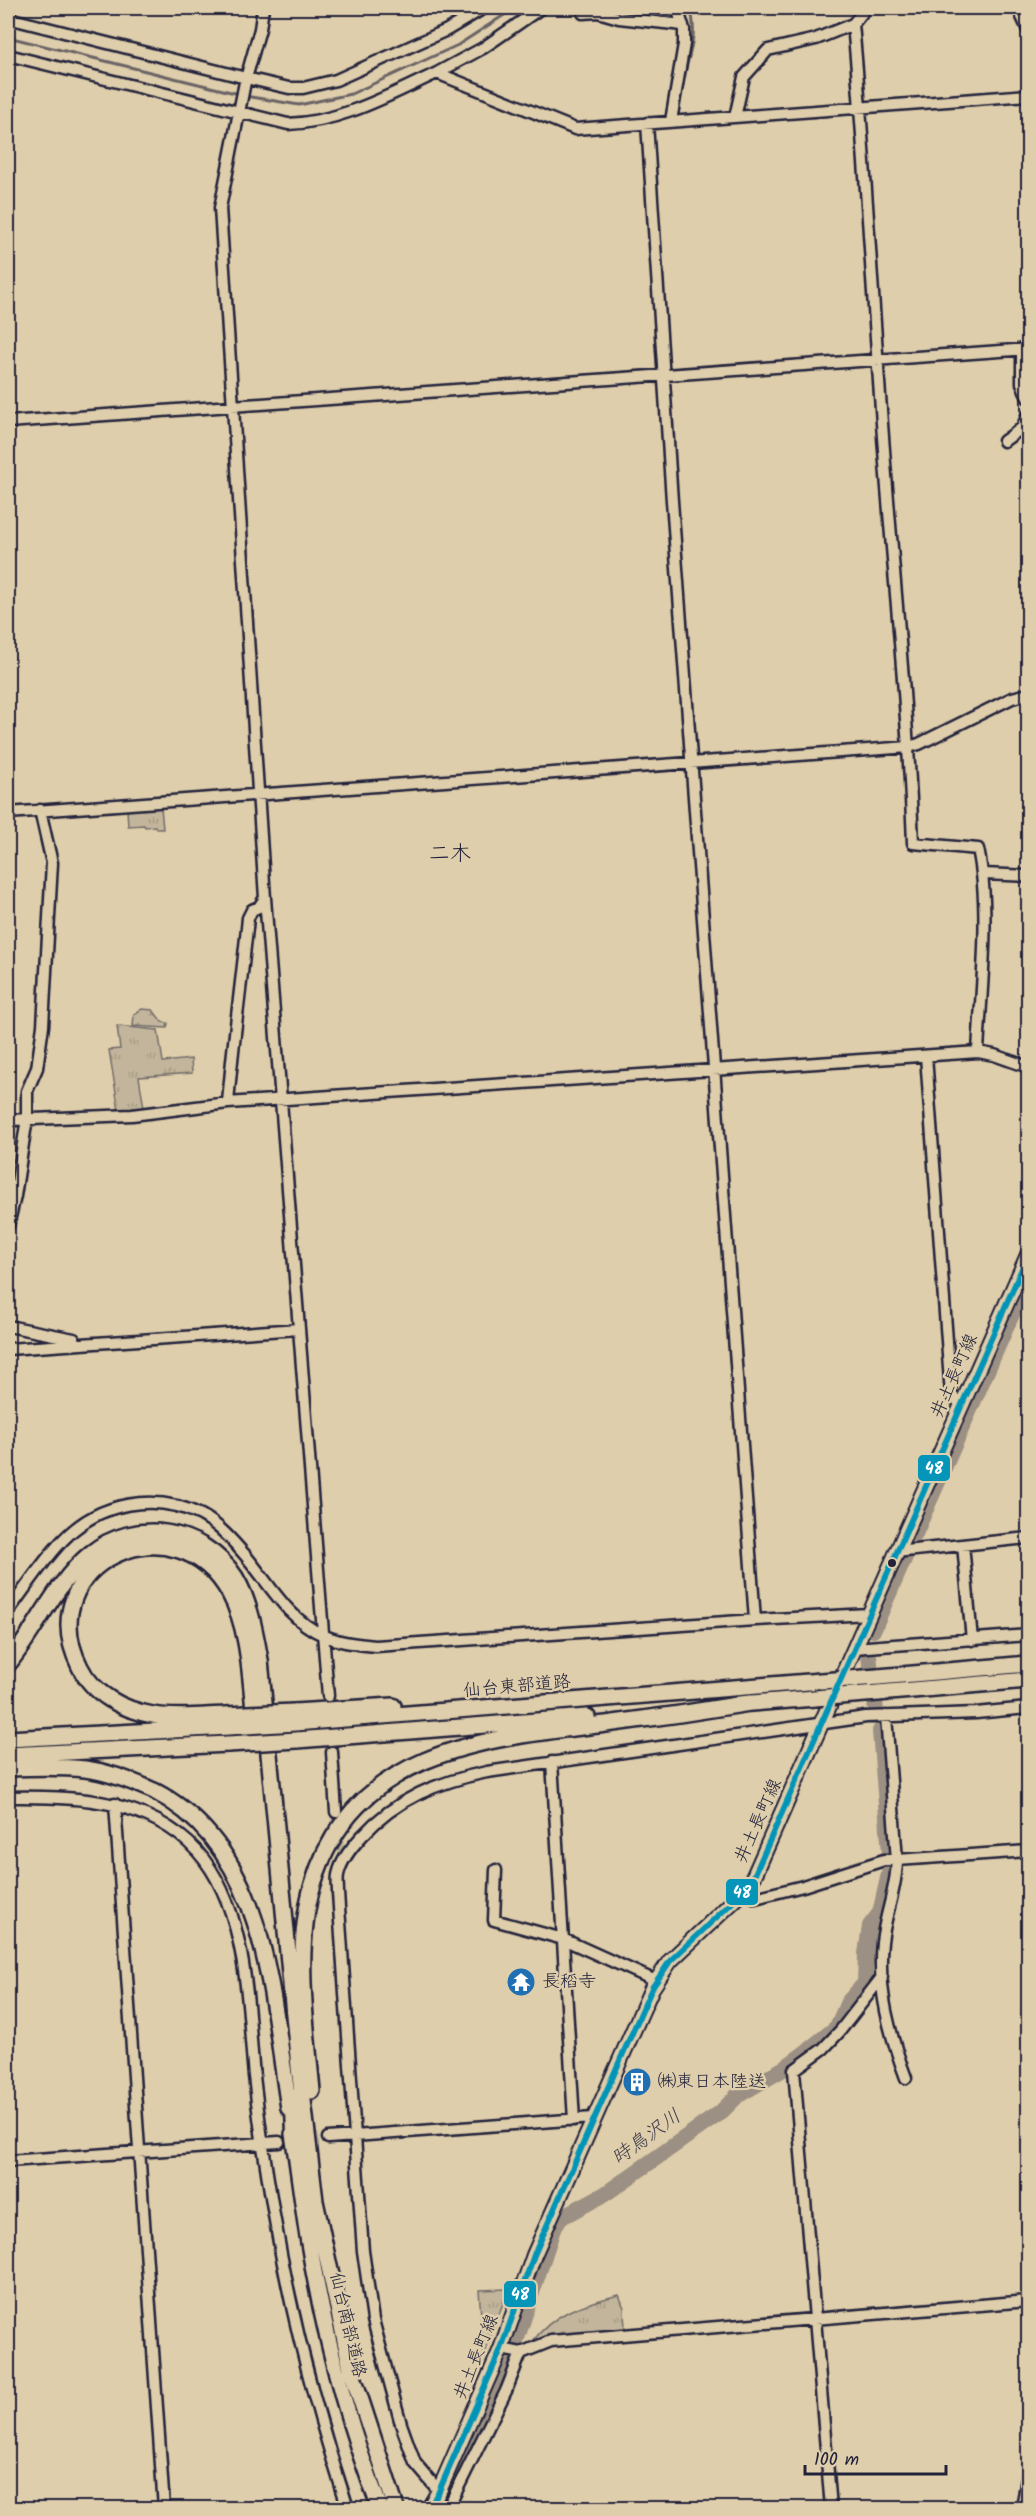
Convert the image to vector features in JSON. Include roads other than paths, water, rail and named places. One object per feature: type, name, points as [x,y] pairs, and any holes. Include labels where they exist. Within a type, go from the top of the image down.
[{"type":"highway","points":[[8,1664],[75,1569],[89,1554],[119,1537],[150,1531],[182,1536],[210,1552],[234,1576],[243,1593],[250,1615],[260,1660],[299,2067],[315,2201],[323,2234]]},
{"type":"highway","points":[[227,1721],[150,1715],[108,1698],[86,1678],[73,1652],[70,1639],[70,1609],[81,1585],[99,1564],[135,1546],[156,1545],[176,1548],[199,1560],[211,1570],[229,1592],[236,1606],[246,1644],[257,1734],[293,2089],[295,2145]]},
{"type":"highway","name":"仙台東部道路","points":[[8,1739],[227,1721],[464,1711],[1029,1664]]},
{"type":"highway","name":"仙台東部道路","points":[[8,1755],[297,1740],[1029,1680]]},
{"type":"highway","points":[[323,2234],[322,2199],[308,2053],[303,1941],[312,1884],[341,1826],[354,1810],[387,1780],[417,1762],[447,1751],[507,1738],[750,1703]]},
{"type":"highway","points":[[8,1768],[87,1769],[131,1780],[165,1797],[199,1822],[213,1838],[235,1871],[244,1890],[263,1951],[295,2145]]},
{"type":"highway","name":"仙台南部道路","points":[[295,2145],[309,2246],[324,2318],[357,2444],[380,2508]]},
{"type":"highway","name":"仙台南部道路","points":[[323,2234],[352,2373],[396,2508]]},
{"type":"main road","name":"井土長町線","points":[[429,2508],[439,2491],[501,2349],[534,2254],[656,1981],[670,1961],[744,1890],[762,1859],[1029,1255]]},
{"type":"street","points":[[263,8],[261,29],[246,80],[220,208],[265,898],[328,1696]]},
{"type":"street","points":[[8,18],[246,80],[289,88],[319,85],[336,80],[447,30],[484,8]]},
{"type":"street","points":[[8,55],[240,109],[288,124],[324,120],[343,115],[437,73],[483,48],[541,8]]},
{"type":"street","points":[[671,121],[684,44],[683,25],[677,8]]},
{"type":"street","points":[[735,117],[744,77],[768,50],[816,39],[853,24],[862,13],[859,8]]},
{"type":"street","points":[[1018,8],[1029,30]]},
{"type":"street","points":[[583,13],[598,12],[619,18],[683,25]]},
{"type":"street","points":[[853,24],[879,358],[883,447],[909,747],[913,843],[978,849],[983,874],[978,1052]]},
{"type":"street","points":[[437,73],[575,129],[1029,95]]},
{"type":"street","points":[[646,123],[713,1070],[755,1620]]},
{"type":"street","points":[[8,422],[1025,349],[1022,383],[1029,398]]},
{"type":"street","points":[[1004,441],[1022,428],[1029,414]]},
{"type":"street","points":[[8,813],[909,747],[1012,698],[1029,694]]},
{"type":"street","points":[[8,1226],[27,1118],[27,1091],[37,1068],[43,1026],[51,863],[40,810]]},
{"type":"street","points":[[983,874],[1029,876]]},
{"type":"street","points":[[228,1103],[233,1037],[243,973],[248,918],[252,910],[259,907],[265,898]]},
{"type":"street","points":[[8,1120],[132,1114],[282,1099],[978,1052],[1029,1067]]},
{"type":"street","points":[[926,1056],[951,1395],[962,1405]]},
{"type":"street","points":[[8,1326],[74,1339],[77,1344]]},
{"type":"street","points":[[8,1349],[299,1329]]},
{"type":"street","points":[[8,1612],[64,1539],[83,1523],[104,1512],[139,1502],[181,1507],[203,1516],[222,1531],[246,1556],[268,1588],[290,1611],[322,1635],[340,1641],[376,1646],[869,1614]]},
{"type":"street","points":[[896,1552],[1029,1538]]},
{"type":"street","points":[[963,1545],[972,1640]]},
{"type":"street","points":[[854,1648],[1029,1635]]},
{"type":"street","points":[[439,2491],[415,2463],[401,2424],[373,2319],[363,2251],[338,1893],[338,1875],[345,1857],[376,1821],[397,1804],[423,1790],[453,1779],[552,1762],[886,1716],[976,1713],[1029,1708]]},
{"type":"street","points":[[886,1716],[897,1876],[882,1942],[882,1977],[890,2031],[906,2079]]},
{"type":"street","points":[[332,1752],[336,1812]]},
{"type":"street","points":[[552,1762],[574,2120]]},
{"type":"street","points":[[8,1797],[58,1796],[128,1807],[159,1822],[197,1852],[212,1873],[226,1900],[241,1951],[263,2143],[286,2278],[308,2380],[348,2508]]},
{"type":"street","points":[[115,1804],[164,2508]]},
{"type":"street","points":[[744,1890],[755,1898],[884,1860],[1029,1851]]},
{"type":"street","points":[[339,1854],[341,1867]]},
{"type":"street","points":[[496,1870],[494,1920],[563,1939],[656,1981]]},
{"type":"street","points":[[831,2508],[794,2070],[823,2049],[882,1977]]},
{"type":"street","points":[[328,2138],[593,2118]]},
{"type":"street","points":[[8,2161],[279,2142]]},
{"type":"street","points":[[501,2349],[521,2353],[551,2341],[1029,2301]]},
{"type":"street","points":[[448,2508],[506,2391],[521,2353]]},
{"type":"street","points":[[1022,2508],[1029,2472]]},
{"type":"waterway","points":[[245,96],[299,105],[351,94],[458,45],[515,8]]},
{"type":"waterway","points":[[684,76],[693,34],[690,8]]},
{"type":"waterway","points":[[8,37],[239,94]]},
{"type":"waterway","name":"時鳥沢川","points":[[914,1536],[1028,1278]]},
{"type":"waterway","name":"時鳥沢川","points":[[873,1630],[905,1557]]},
{"type":"waterway","name":"時鳥沢川","points":[[869,1656],[876,1710]]},
{"type":"waterway","name":"時鳥沢川","points":[[880,1731],[890,1853]]},
{"type":"waterway","name":"時鳥沢川","points":[[515,2344],[553,2229],[560,2218],[605,2194],[720,2113],[737,2096],[783,2069],[837,2027],[848,2002],[865,1983],[870,1926],[880,1913],[891,1865]]},
{"type":"waterway","name":"時鳥沢川","points":[[439,2508],[510,2359]]},
{"type":"tunnel","points":[[328,1696],[332,1752]]},
{"type":"tunnel","points":[[336,1812],[339,1854]]},
{"type":"tunnel","points":[[279,2142],[328,2138]]},
{"type":"place","name":"長稻寺","points":[[521,1982]]},
{"type":"place","name":"㈱東日本陸送","points":[[637,2082]]},
{"type":"district","name":"二木","points":[[450,854]]}]
